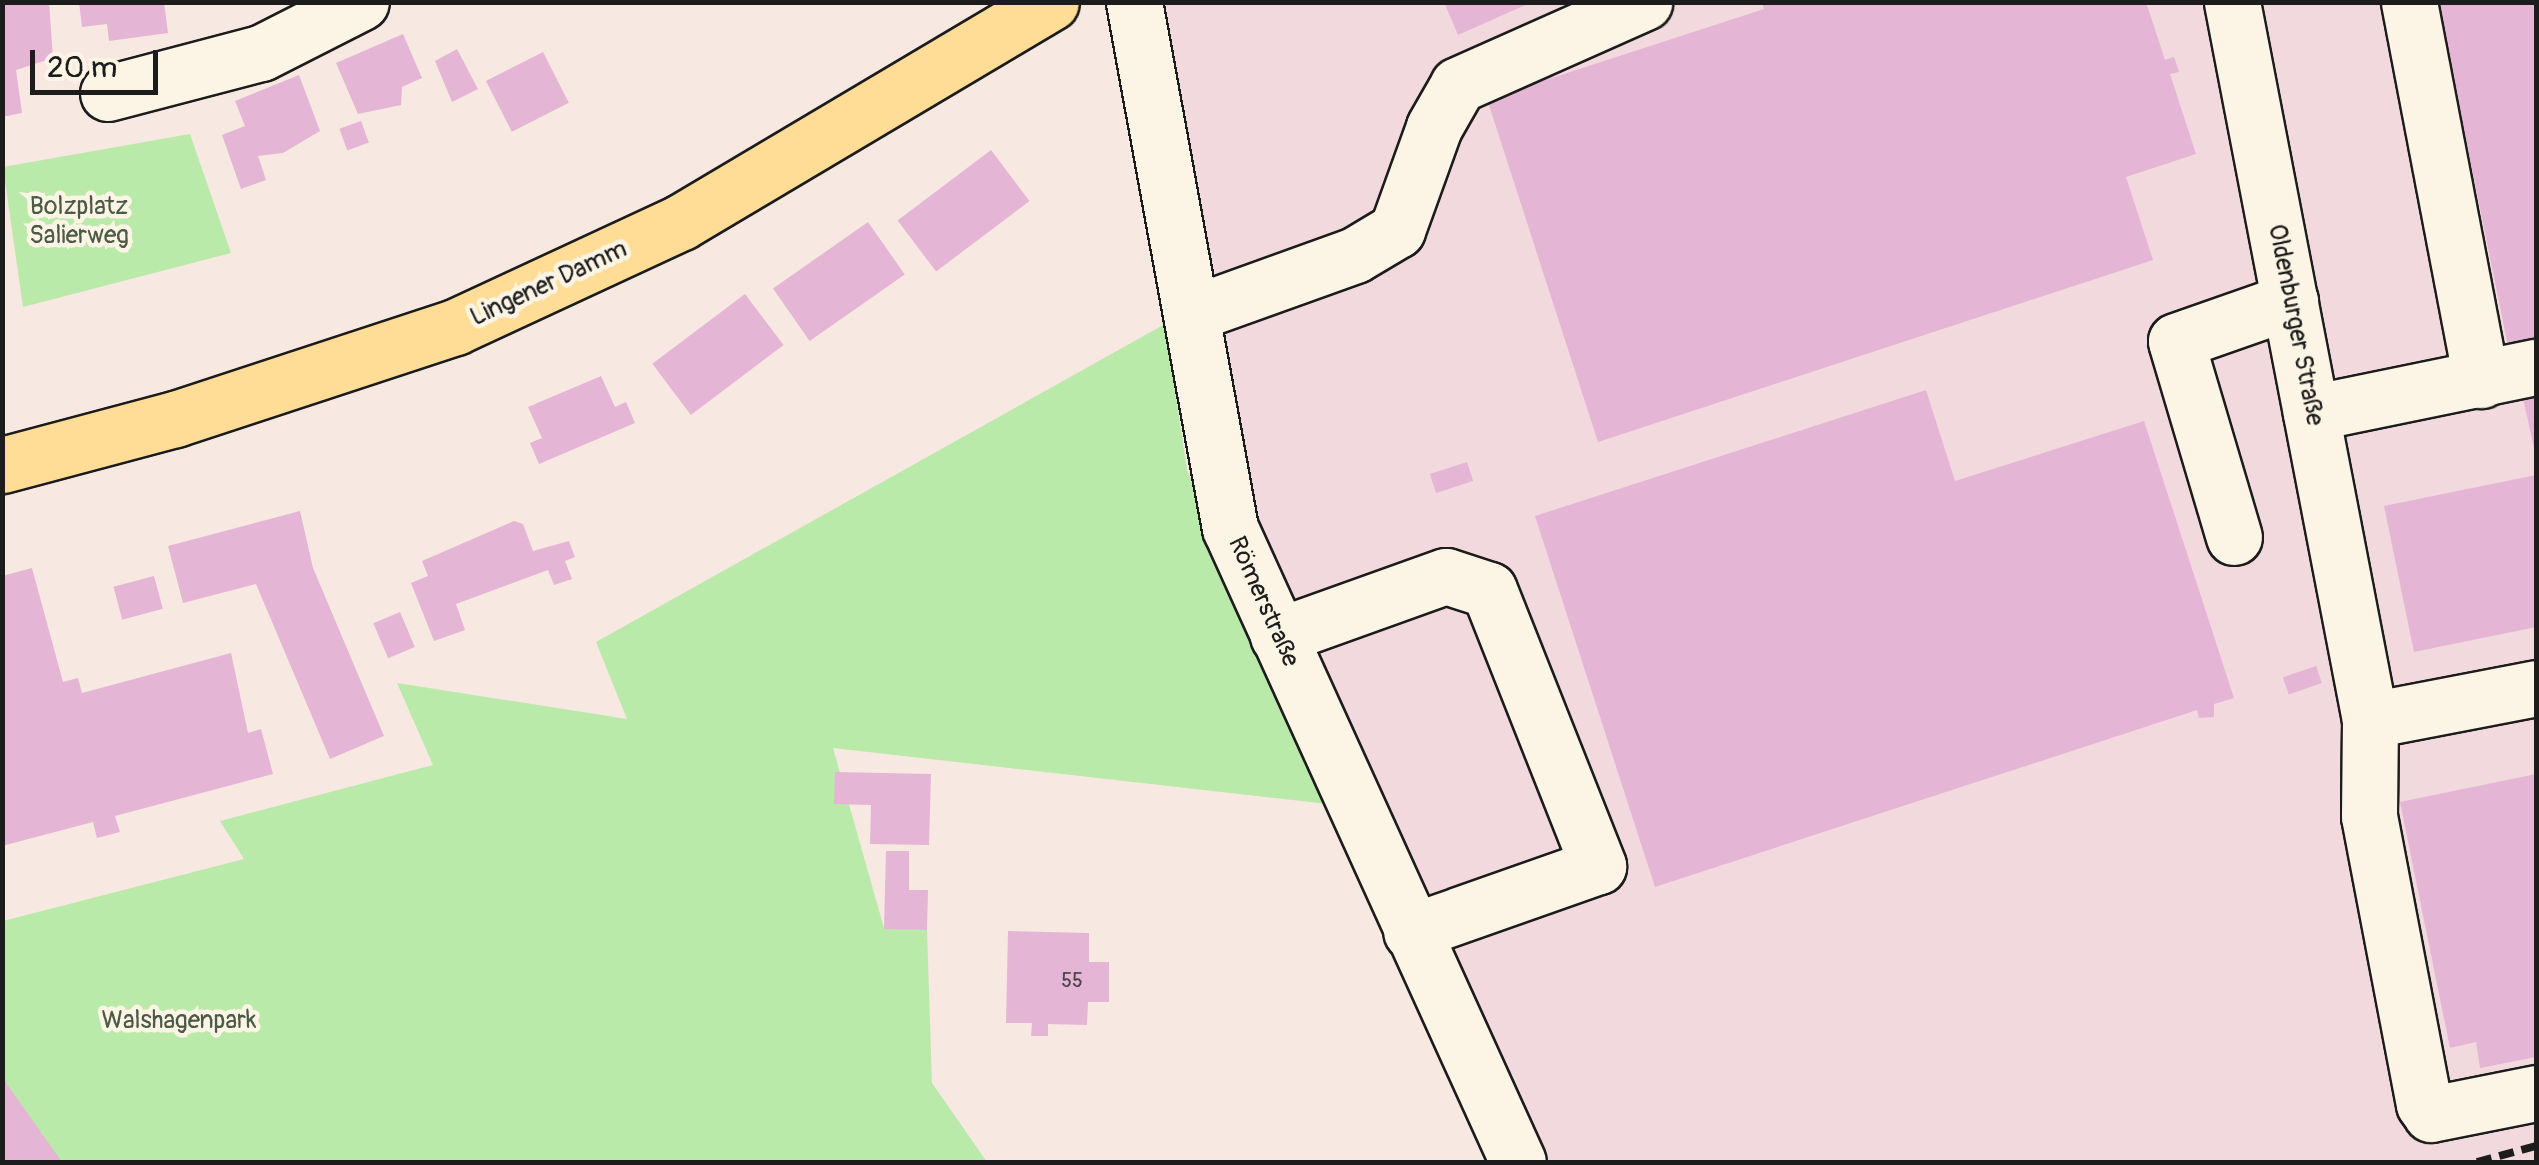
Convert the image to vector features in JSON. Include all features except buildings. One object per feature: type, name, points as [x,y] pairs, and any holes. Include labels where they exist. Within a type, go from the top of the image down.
[{"type":"main road","name":"Lingener Damm","points":[[2,465],[175,419],[455,327],[681,222],[1051,2]]},
{"type":"street","name":"Römerstraße","points":[[1134,2],[1230,528],[1518,1162]]},
{"type":"street","points":[[1191,314],[1354,255],[1396,230],[1434,127],[1458,85],[1644,2]]},
{"type":"street","name":"Oldenburger Straße","points":[[2232,2],[2370,720],[2369,816],[2424,1104],[2431,1114],[2536,1093]]},
{"type":"street","points":[[2408,2],[2480,380]]},
{"type":"street","points":[[108,93],[261,53],[349,5]]},
{"type":"street","points":[[2234,536],[2176,342],[2290,301]]},
{"type":"street","points":[[2312,413],[2536,367]]},
{"type":"street","points":[[1278,636],[1446,576],[1490,590],[1598,866],[1411,932]]},
{"type":"street","points":[[2370,720],[2536,688]]},
{"type":"shaded area","points":[[1163,2],[2536,3],[2536,1162],[1547,1162],[1236,526],[1150,9]]},
{"type":"green space","name":"Bolzplatz Salierweg","points":[[190,134],[231,253],[23,307],[3,167]]},
{"type":"green space","name":"Walshagenpark","points":[[1165,324],[1187,470],[1337,805],[833,748],[884,928],[927,930],[932,1083],[987,1162],[3,1162],[3,921],[244,859],[220,821],[433,765],[397,683],[627,719],[596,642]]},
{"type":"railway","points":[[2477,1162],[2536,1146]]}]
